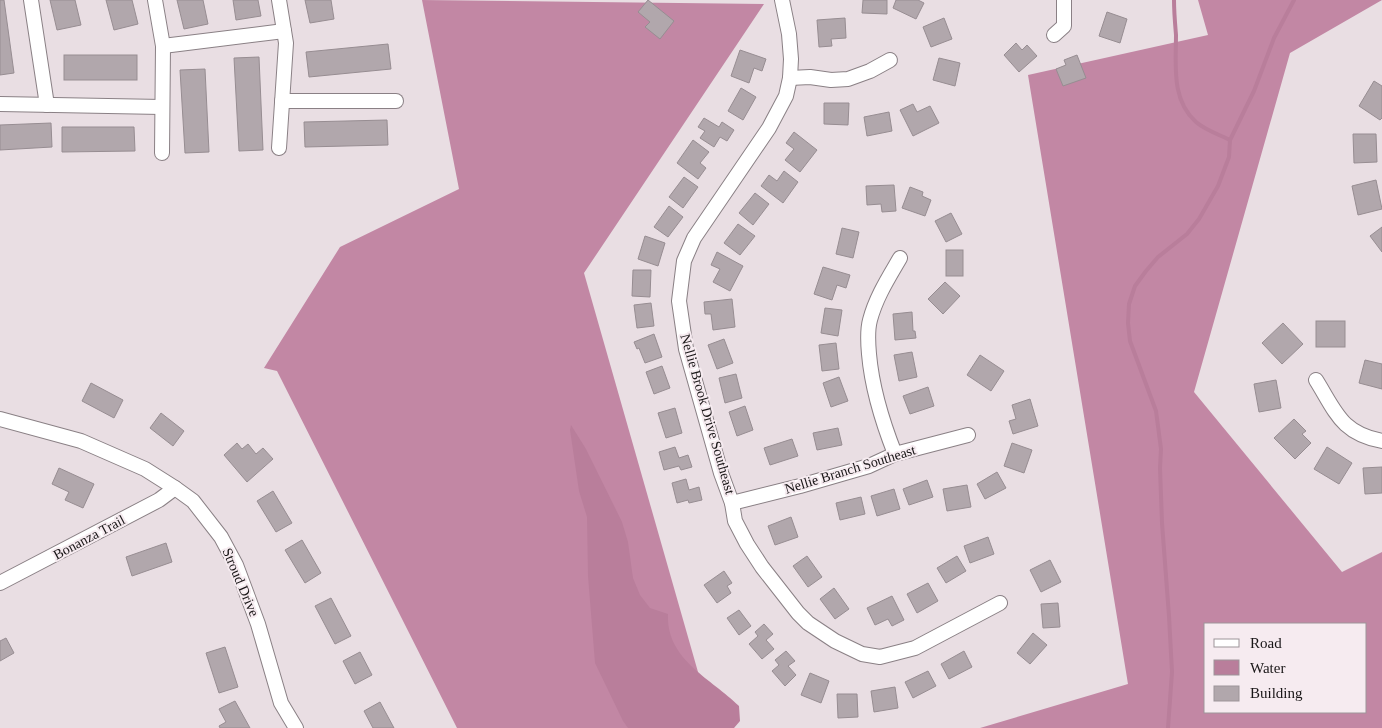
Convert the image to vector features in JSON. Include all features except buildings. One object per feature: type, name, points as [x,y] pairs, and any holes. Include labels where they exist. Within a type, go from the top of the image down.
[{"type":"street","points":[[31,0],[47,105]]},
{"type":"street","points":[[155,0],[163,46],[162,153]]},
{"type":"street","points":[[279,0],[286,43],[279,148]]},
{"type":"street","name":"Nellie Brook Drive Southeast","points":[[782,0],[789,34],[791,59],[790,78],[786,96],[769,128],[694,238],[684,261],[679,302],[686,349],[736,520],[747,544],[798,613],[808,623],[834,641],[862,654],[880,656],[915,648],[1000,602]]},
{"type":"street","points":[[1054,35],[1064,26],[1064,0]]},
{"type":"street","points":[[163,46],[284,31]]},
{"type":"street","points":[[790,78],[810,77],[832,80],[848,78],[870,71],[890,60]]},
{"type":"street","points":[[282,101],[396,101]]},
{"type":"street","points":[[0,104],[162,107]]},
{"type":"street","points":[[896,454],[885,428],[874,391],[868,339],[870,320],[882,290],[900,258]]},
{"type":"street","points":[[1316,380],[1346,427],[1368,438],[1382,441]]},
{"type":"street","name":"Stroud Drive","points":[[0,419],[81,441],[144,469],[193,501],[222,537],[236,565],[258,624],[281,703],[296,728]]},
{"type":"street","name":"Nellie Branch Southeast","points":[[732,503],[800,486],[869,466],[896,454],[968,435]]},
{"type":"street","name":"Bonanza Trail","points":[[0,583],[160,500],[175,488]]},
{"type":"shaded area","points":[[422,0],[764,4],[584,273],[714,728],[457,728],[277,371],[264,368],[340,247],[459,189]]},
{"type":"shaded area","points":[[1198,0],[1382,0],[1290,53],[1194,392],[1342,572],[1382,552],[1382,728],[980,728],[1128,684],[1028,75],[1208,35]]},
{"type":"water","points":[[571,425],[586,449],[622,522],[628,542],[633,578],[640,595],[650,608],[668,614],[669,630],[674,644],[682,656],[692,667],[739,706],[740,721],[734,728],[628,728],[623,721],[595,663],[588,576],[587,517],[579,491],[570,430]]},
{"type":"waterway","points":[[1174,0],[1176,70],[1182,103],[1196,122],[1230,140]]},
{"type":"waterway","points":[[1168,728],[1172,672],[1162,523],[1161,449],[1156,411],[1130,341],[1128,323],[1129,304],[1135,286],[1146,271],[1158,257],[1187,234],[1199,219],[1218,186],[1229,157],[1230,140],[1254,91],[1274,38],[1294,0]]}]
